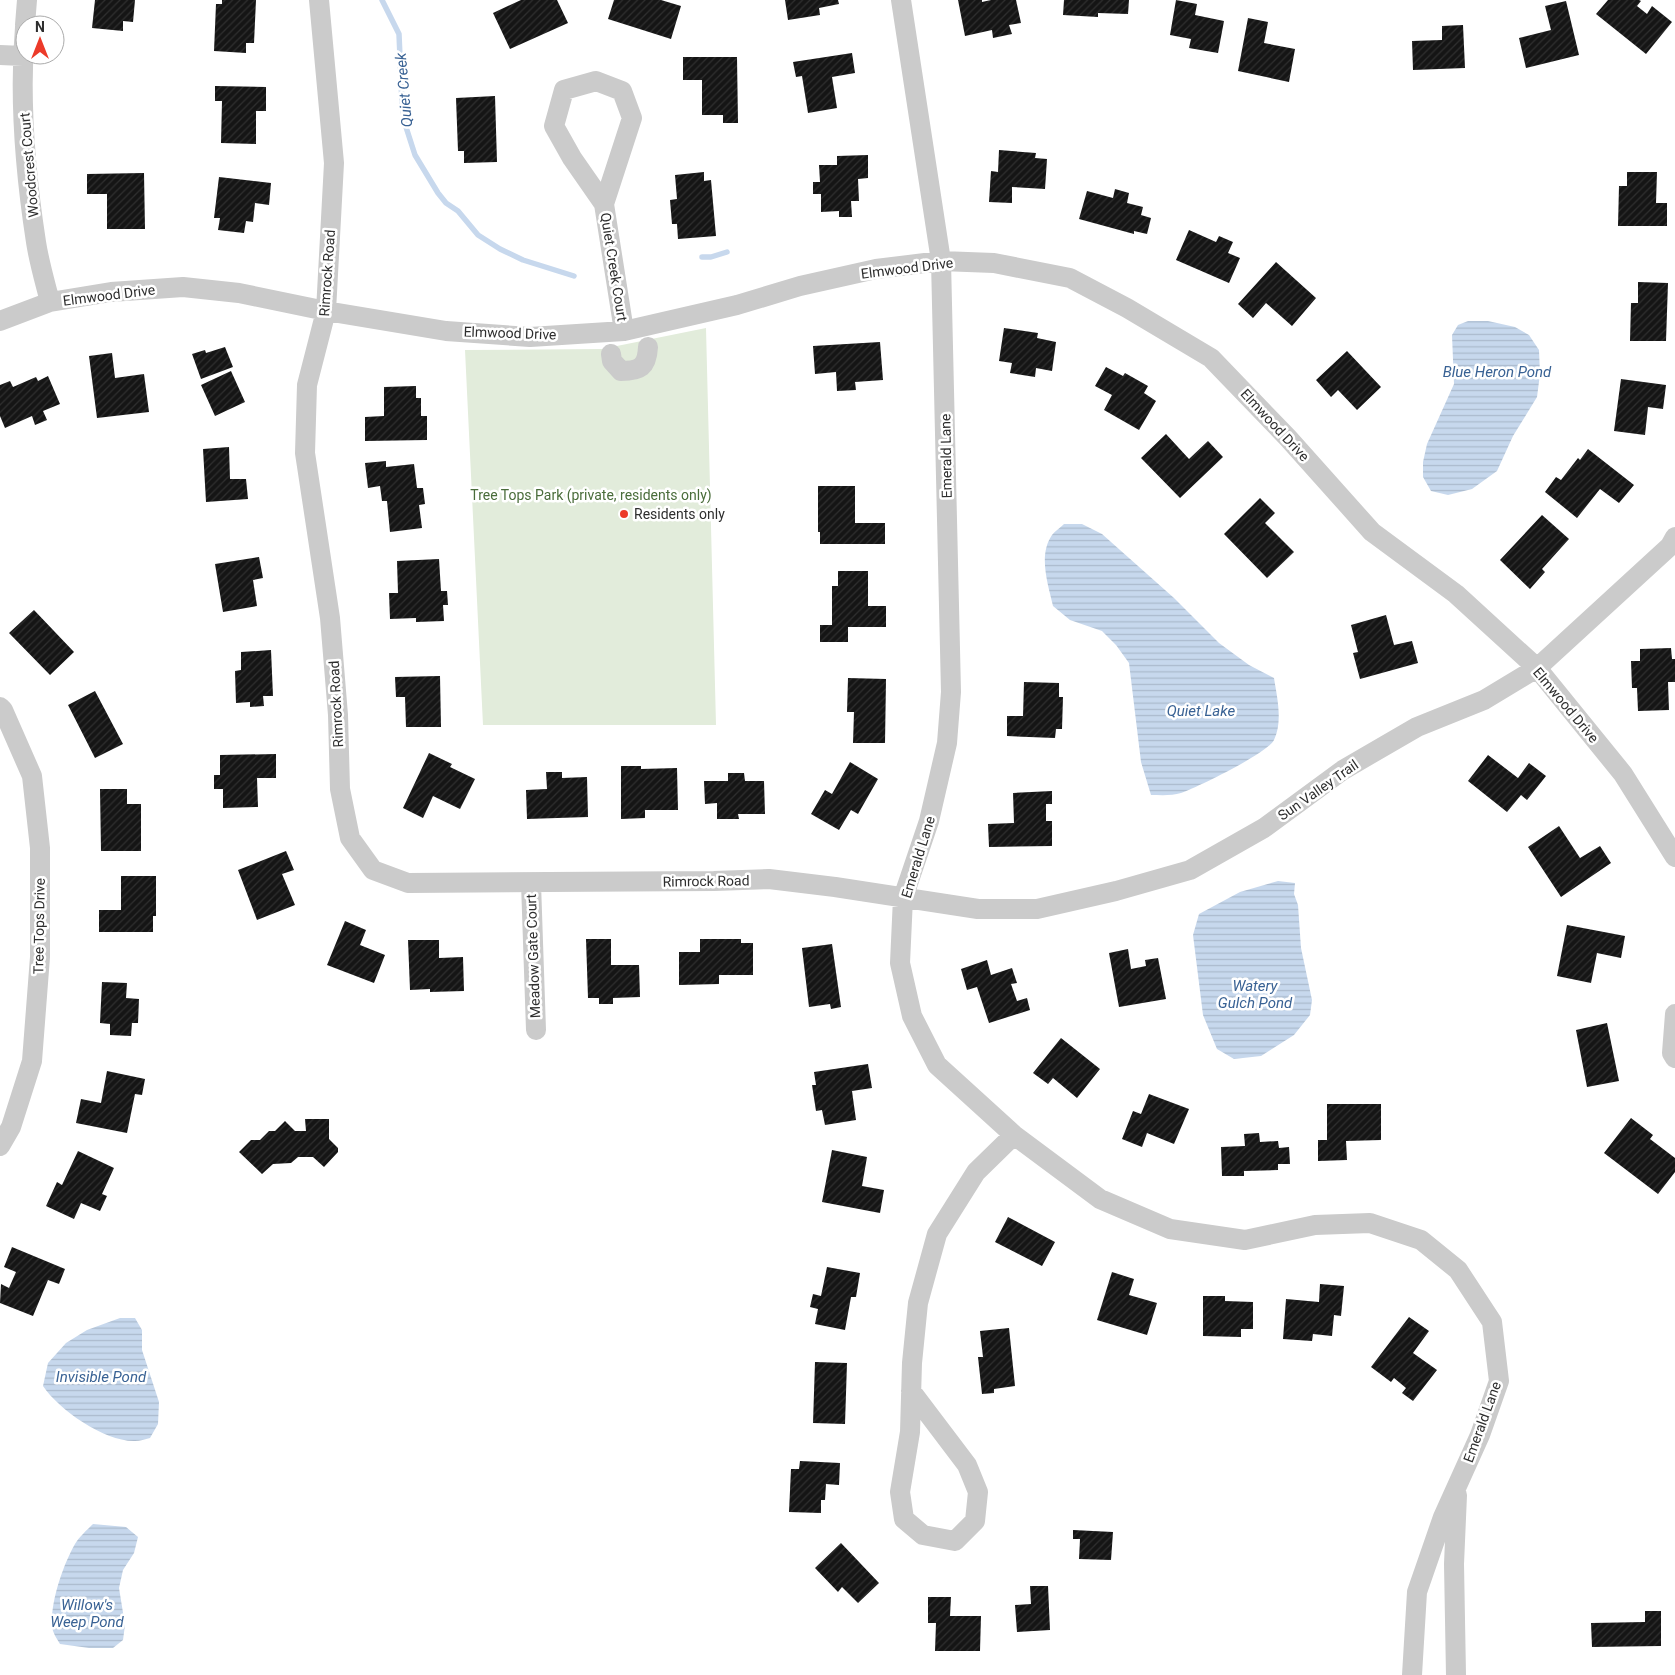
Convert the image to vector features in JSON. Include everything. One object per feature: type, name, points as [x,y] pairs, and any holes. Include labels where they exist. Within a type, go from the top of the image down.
[{"type":"street","name":"Woodcrest Court","points":[[26,15],[27,0]]},
{"type":"street","name":"Rimrock Road","points":[[319,0],[334,163],[326,311],[307,385],[305,453],[330,618],[338,715],[340,790],[350,838],[373,870],[408,883],[769,879],[903,898]]},
{"type":"street","name":"Emerald Lane","points":[[901,0],[941,260],[951,692],[947,743],[929,821],[903,898],[900,963],[912,1016],[937,1064],[1014,1135],[1100,1199],[1170,1229],[1245,1240],[1315,1225],[1370,1223],[1421,1240],[1458,1270],[1492,1322],[1499,1381],[1480,1435],[1442,1517],[1417,1592],[1412,1675]]},
{"type":"street","points":[[0,55],[15,56]]},
{"type":"street","name":"Woodcrest Court","points":[[23,65],[25,151],[36,243],[50,302]]},
{"type":"street","name":"Quiet Creek Court","points":[[604,204],[632,118],[622,91],[596,81],[564,90],[554,126],[572,158],[604,204],[624,331]]},
{"type":"street","name":"Elmwood Drive","points":[[0,321],[50,302],[111,292],[183,287],[239,293],[326,311],[446,331],[530,337],[624,331],[738,306],[800,286],[876,269],[941,260],[994,263],[1070,278],[1127,308],[1211,358],[1288,438],[1372,532],[1456,594],[1536,668],[1623,774],[1675,857]]},
{"type":"street","points":[[611,354],[612,361],[621,371],[630,371],[640,369],[644,364],[647,358],[648,347]]},
{"type":"street","name":"Sun Valley Trail","points":[[903,898],[978,909],[1037,909],[1116,891],[1190,870],[1264,828],[1343,770],[1417,727],[1484,700],[1536,668],[1670,546],[1675,537]]},
{"type":"street","name":"Tree Tops Drive","points":[[0,706],[32,776],[40,848],[40,957],[32,1061],[11,1127],[0,1146]]},
{"type":"street","name":"Meadow Gate Court","points":[[531,883],[536,1030]]},
{"type":"street","points":[[1675,1014],[1672,1053],[1675,1058]]},
{"type":"street","points":[[911,1391],[967,1465],[978,1492],[974,1521],[955,1541],[924,1535],[904,1519],[900,1492],[910,1432],[911,1391],[912,1363],[918,1303],[937,1234],[976,1172],[1014,1135]]},
{"type":"street","name":"Emerald Lane","points":[[1456,1675],[1454,1564],[1457,1486]]},
{"type":"green space","name":"Tree Tops Park (private, residents only)","points":[[706,328],[716,725],[483,725],[465,350],[602,349]]},
{"type":"water","name":"Blue Heron Pond","points":[[1468,321],[1488,321],[1515,327],[1529,335],[1539,350],[1540,374],[1537,397],[1513,436],[1497,471],[1472,489],[1448,495],[1431,491],[1423,477],[1423,462],[1427,444],[1454,384],[1452,335],[1458,325]]},
{"type":"water","name":"Quiet Lake","points":[[1064,524],[1082,524],[1102,534],[1174,598],[1219,643],[1249,665],[1274,678],[1279,717],[1277,733],[1269,746],[1232,769],[1190,790],[1174,795],[1151,795],[1141,762],[1129,663],[1116,645],[1102,631],[1070,620],[1053,606],[1045,570],[1046,551],[1052,535]]},
{"type":"water","name":"Watery Gulch Pond","points":[[1278,881],[1295,883],[1294,894],[1298,905],[1301,948],[1312,1000],[1310,1015],[1294,1035],[1261,1056],[1234,1059],[1217,1049],[1203,1015],[1193,935],[1199,914],[1240,892]]},
{"type":"water","name":"Invisible Pond","points":[[120,1318],[135,1318],[142,1330],[142,1350],[159,1402],[158,1424],[150,1438],[139,1441],[123,1440],[110,1436],[84,1423],[60,1405],[43,1386],[48,1363],[66,1343],[87,1330]]},
{"type":"water","name":"Willow's Weep Pond","points":[[93,1524],[126,1527],[138,1537],[134,1553],[123,1570],[119,1588],[125,1625],[123,1640],[113,1648],[89,1648],[60,1644],[52,1627],[55,1596],[66,1562],[77,1541]]},
{"type":"building","points":[[95,0],[135,0],[133,22],[123,21],[123,31],[92,28]]},
{"type":"building","points":[[222,0],[256,0],[254,43],[246,43],[246,53],[214,51],[216,4],[222,4]]},
{"type":"building","points":[[521,0],[557,0],[568,23],[510,49],[493,13]]},
{"type":"building","points":[[614,0],[661,0],[681,6],[671,39],[608,19]]},
{"type":"building","points":[[785,0],[838,0],[839,4],[819,8],[820,15],[788,20]]},
{"type":"building","points":[[958,0],[982,0],[982,2],[1016,0],[1021,23],[1009,25],[1012,34],[993,38],[992,30],[965,36]]},
{"type":"building","points":[[1064,0],[1129,0],[1128,14],[1098,13],[1098,17],[1063,15]]},
{"type":"building","points":[[1176,0],[1197,4],[1195,15],[1224,21],[1218,53],[1189,48],[1191,39],[1170,35]]},
{"type":"building","points":[[1608,0],[1639,0],[1641,1],[1637,6],[1647,14],[1652,6],[1672,22],[1646,54],[1596,14]]},
{"type":"building","points":[[1566,1],[1579,55],[1526,68],[1519,38],[1551,30],[1545,6]]},
{"type":"building","points":[[1248,18],[1268,22],[1264,43],[1295,49],[1289,82],[1238,71]]},
{"type":"building","points":[[1463,25],[1465,68],[1413,70],[1412,41],[1442,40],[1442,26]]},
{"type":"building","points":[[852,53],[855,73],[832,77],[837,108],[808,113],[802,76],[796,77],[793,62]]},
{"type":"building","points":[[683,57],[737,57],[738,123],[723,123],[723,115],[702,115],[702,80],[683,80]]},
{"type":"building","points":[[215,86],[266,87],[266,111],[256,111],[256,144],[221,143],[222,101],[215,101]]},
{"type":"building","points":[[495,96],[497,162],[464,163],[464,151],[458,151],[456,98]]},
{"type":"building","points":[[999,150],[1036,153],[1035,158],[1047,159],[1045,189],[1012,187],[1012,203],[989,202],[991,171],[998,172]]},
{"type":"building","points":[[868,155],[868,178],[858,179],[859,201],[851,201],[852,217],[839,217],[839,211],[821,212],[821,194],[813,194],[813,182],[820,182],[819,165],[837,165],[837,156]]},
{"type":"building","points":[[704,172],[704,181],[711,180],[716,236],[678,239],[677,224],[672,224],[670,200],[677,199],[675,175]]},
{"type":"building","points":[[1627,172],[1657,172],[1656,203],[1667,203],[1667,226],[1618,226],[1619,186],[1627,186]]},
{"type":"building","points":[[144,173],[145,229],[107,229],[107,194],[87,194],[87,174]]},
{"type":"building","points":[[219,177],[271,183],[269,205],[255,203],[253,222],[246,221],[244,233],[218,230],[220,218],[214,218]]},
{"type":"building","points":[[1115,189],[1129,193],[1127,203],[1143,207],[1141,215],[1151,218],[1147,234],[1134,231],[1134,234],[1079,219],[1087,191],[1113,198]]},
{"type":"building","points":[[1189,230],[1216,242],[1219,236],[1233,242],[1228,253],[1240,258],[1229,283],[1176,260]]},
{"type":"building","points":[[1276,262],[1316,298],[1292,326],[1266,303],[1253,318],[1238,304]]},
{"type":"building","points":[[1638,282],[1668,283],[1666,341],[1630,341],[1631,303],[1638,303]]},
{"type":"building","points":[[1004,328],[1038,333],[1037,338],[1056,342],[1052,371],[1036,368],[1035,377],[1010,373],[1012,363],[999,361]]},
{"type":"building","points":[[880,342],[883,380],[855,382],[856,390],[837,391],[836,372],[815,374],[813,346]]},
{"type":"building","points":[[225,347],[233,367],[201,379],[192,354],[205,350],[206,353]]},
{"type":"building","points":[[1347,351],[1381,387],[1357,410],[1338,390],[1331,397],[1316,380]]},
{"type":"building","points":[[112,353],[115,378],[144,374],[149,412],[97,418],[89,356]]},
{"type":"building","points":[[1106,367],[1123,376],[1125,373],[1148,386],[1144,393],[1156,401],[1139,430],[1104,410],[1112,395],[1095,386]]},
{"type":"building","points":[[231,371],[245,402],[215,416],[201,385]]},
{"type":"building","points":[[48,376],[60,404],[43,411],[47,420],[35,425],[32,416],[5,428],[0,416],[0,385],[10,381],[13,387],[36,377],[38,381]]},
{"type":"building","points":[[1621,379],[1666,385],[1663,409],[1648,407],[1645,435],[1614,431]]},
{"type":"building","points":[[416,386],[416,398],[421,398],[421,416],[427,416],[427,440],[365,441],[365,417],[384,416],[384,387]]},
{"type":"building","points":[[1166,434],[1189,459],[1208,441],[1223,457],[1180,498],[1141,458]]},
{"type":"building","points":[[229,447],[230,479],[246,479],[248,499],[206,502],[203,449]]},
{"type":"building","points":[[1588,449],[1634,485],[1619,503],[1600,489],[1577,518],[1545,492],[1556,477],[1561,480],[1578,458],[1580,460]]},
{"type":"building","points":[[386,461],[386,467],[414,464],[417,488],[423,488],[425,504],[419,505],[422,528],[390,532],[387,501],[382,501],[380,486],[368,488],[365,463]]},
{"type":"building","points":[[818,486],[855,486],[855,523],[885,523],[885,544],[820,544],[820,532],[818,532]]},
{"type":"building","points":[[1260,498],[1275,513],[1265,523],[1294,552],[1267,578],[1224,534]]},
{"type":"building","points":[[1542,515],[1569,539],[1542,569],[1545,572],[1530,589],[1500,560]]},
{"type":"building","points":[[259,557],[263,578],[253,580],[257,606],[223,612],[215,564]]},
{"type":"building","points":[[439,559],[441,591],[447,591],[448,605],[443,605],[444,621],[416,622],[416,618],[390,619],[389,593],[398,593],[397,561]]},
{"type":"building","points":[[838,571],[868,571],[868,606],[886,606],[886,627],[848,627],[848,642],[820,642],[820,625],[832,625],[832,586],[838,586]]},
{"type":"building","points":[[34,610],[74,652],[50,675],[9,633]]},
{"type":"building","points":[[1386,615],[1394,645],[1412,641],[1418,663],[1360,679],[1353,653],[1358,652],[1351,625]]},
{"type":"building","points":[[1671,648],[1672,659],[1675,659],[1675,682],[1668,682],[1669,710],[1638,711],[1637,688],[1632,688],[1631,661],[1640,661],[1640,649]]},
{"type":"building","points":[[271,650],[273,696],[263,696],[264,706],[250,707],[250,702],[236,703],[235,671],[241,670],[241,652]]},
{"type":"building","points":[[440,676],[441,727],[406,727],[405,697],[396,697],[395,677]]},
{"type":"building","points":[[848,678],[886,679],[885,743],[853,743],[854,712],[847,712]]},
{"type":"building","points":[[1024,682],[1059,683],[1059,697],[1063,697],[1062,729],[1056,729],[1055,738],[1007,736],[1007,716],[1023,716]]},
{"type":"building","points":[[95,691],[123,744],[95,758],[68,705]]},
{"type":"building","points":[[429,753],[452,764],[450,767],[475,779],[460,809],[433,796],[423,818],[403,808]]},
{"type":"building","points":[[276,754],[276,778],[257,778],[258,807],[223,808],[223,789],[214,789],[214,775],[220,775],[220,755]]},
{"type":"building","points":[[1488,755],[1518,778],[1529,763],[1546,776],[1527,800],[1521,795],[1507,812],[1468,781]]},
{"type":"building","points":[[850,762],[878,779],[858,814],[851,810],[839,830],[811,814],[825,790],[832,794]]},
{"type":"building","points":[[621,766],[641,766],[641,769],[677,768],[678,810],[645,810],[645,818],[621,819]]},
{"type":"building","points":[[546,772],[562,772],[562,778],[587,777],[588,817],[527,819],[526,790],[547,789]]},
{"type":"building","points":[[728,773],[744,773],[745,781],[764,781],[765,814],[738,814],[739,819],[717,819],[717,803],[705,804],[704,781],[728,781]]},
{"type":"building","points":[[100,789],[127,789],[127,804],[141,804],[141,851],[101,851]]},
{"type":"building","points":[[1052,791],[1052,804],[1046,804],[1046,821],[1052,821],[1052,846],[989,847],[988,824],[1014,823],[1013,793]]},
{"type":"building","points":[[1559,826],[1580,858],[1600,846],[1611,863],[1561,897],[1528,847]]},
{"type":"building","points":[[286,851],[294,870],[282,874],[295,905],[257,920],[238,870]]},
{"type":"building","points":[[121,876],[156,876],[156,916],[153,916],[153,932],[99,932],[99,910],[121,910]]},
{"type":"building","points":[[345,921],[366,930],[360,945],[385,955],[374,983],[327,965]]},
{"type":"building","points":[[1567,925],[1625,936],[1621,958],[1597,953],[1591,983],[1557,976]]},
{"type":"building","points":[[586,939],[611,939],[611,965],[639,965],[640,997],[613,998],[613,1004],[599,1004],[599,998],[588,998]]},
{"type":"building","points":[[700,939],[741,939],[741,943],[753,943],[753,975],[719,975],[719,984],[679,985],[679,952],[700,952]]},
{"type":"building","points":[[408,940],[439,940],[439,958],[463,957],[464,991],[430,992],[430,989],[410,990]]},
{"type":"building","points":[[832,944],[841,1007],[831,1009],[830,1004],[809,1007],[802,948]]},
{"type":"building","points":[[1128,949],[1131,969],[1146,966],[1145,960],[1158,958],[1166,999],[1119,1007],[1109,953]]},
{"type":"building","points":[[987,960],[991,975],[1012,968],[1017,983],[1011,984],[1017,1001],[1027,998],[1030,1010],[989,1023],[977,987],[967,990],[961,969]]},
{"type":"building","points":[[102,982],[127,983],[126,998],[139,999],[138,1023],[132,1023],[131,1036],[110,1035],[110,1024],[100,1023]]},
{"type":"building","points":[[1607,1023],[1619,1081],[1587,1087],[1576,1030]]},
{"type":"building","points":[[1061,1038],[1100,1069],[1077,1098],[1053,1078],[1048,1084],[1033,1073]]},
{"type":"building","points":[[868,1064],[872,1088],[852,1091],[856,1120],[825,1125],[822,1110],[816,1111],[812,1085],[816,1085],[814,1072]]},
{"type":"building","points":[[107,1071],[145,1079],[142,1095],[135,1094],[127,1133],[76,1123],[81,1099],[101,1103]]},
{"type":"building","points":[[1149,1094],[1189,1109],[1174,1144],[1147,1133],[1142,1147],[1122,1139],[1133,1111],[1141,1114]]},
{"type":"building","points":[[1327,1104],[1381,1104],[1381,1140],[1346,1141],[1347,1160],[1318,1161],[1318,1140],[1327,1140]]},
{"type":"building","points":[[1631,1118],[1653,1135],[1650,1139],[1675,1158],[1675,1172],[1658,1194],[1604,1153]]},
{"type":"building","points":[[305,1119],[329,1119],[329,1139],[338,1148],[338,1152],[324,1167],[313,1157],[298,1157],[291,1163],[273,1164],[262,1174],[239,1152],[251,1140],[260,1140],[269,1131],[275,1131],[285,1121],[295,1131],[306,1131]]},
{"type":"building","points":[[1259,1133],[1260,1142],[1278,1141],[1279,1148],[1289,1147],[1290,1164],[1278,1164],[1278,1170],[1244,1171],[1244,1176],[1222,1176],[1221,1147],[1245,1146],[1244,1134]]},
{"type":"building","points":[[832,1150],[867,1157],[862,1186],[884,1190],[880,1213],[822,1202]]},
{"type":"building","points":[[78,1151],[114,1168],[102,1194],[107,1196],[100,1211],[81,1203],[74,1219],[46,1206],[57,1182],[62,1185]]},
{"type":"building","points":[[1008,1217],[1055,1242],[1042,1266],[995,1242]]},
{"type":"building","points":[[12,1247],[65,1269],[59,1284],[48,1280],[33,1316],[0,1303],[1,1284],[9,1288],[16,1272],[4,1267]]},
{"type":"building","points":[[827,1267],[860,1273],[856,1297],[851,1297],[845,1330],[815,1324],[818,1309],[810,1307],[813,1294],[821,1296]]},
{"type":"building","points":[[1112,1272],[1134,1279],[1129,1295],[1157,1303],[1147,1335],[1097,1320]]},
{"type":"building","points":[[1320,1284],[1344,1286],[1341,1316],[1334,1315],[1332,1336],[1313,1334],[1312,1341],[1283,1339],[1286,1299],[1319,1302]]},
{"type":"building","points":[[1203,1296],[1225,1296],[1225,1301],[1253,1302],[1253,1329],[1241,1329],[1241,1337],[1203,1336]]},
{"type":"building","points":[[1409,1317],[1429,1331],[1413,1353],[1437,1370],[1413,1401],[1402,1393],[1406,1388],[1394,1378],[1391,1382],[1371,1367]]},
{"type":"building","points":[[1009,1328],[1015,1386],[994,1389],[994,1393],[982,1394],[978,1357],[983,1357],[980,1331]]},
{"type":"building","points":[[815,1362],[847,1363],[845,1424],[813,1423]]},
{"type":"building","points":[[800,1461],[840,1463],[839,1485],[826,1484],[825,1500],[821,1500],[821,1513],[789,1512],[791,1469],[799,1469]]},
{"type":"building","points":[[1073,1530],[1113,1532],[1111,1560],[1079,1559],[1080,1539],[1073,1539]]},
{"type":"building","points":[[841,1543],[879,1583],[858,1603],[842,1587],[838,1592],[815,1568]]},
{"type":"building","points":[[1030,1586],[1048,1586],[1050,1630],[1017,1632],[1015,1605],[1031,1604]]},
{"type":"building","points":[[928,1597],[951,1597],[950,1616],[981,1616],[980,1651],[935,1651],[936,1623],[928,1623]]},
{"type":"building","points":[[1645,1611],[1661,1611],[1661,1646],[1592,1647],[1591,1623],[1645,1622]]},
{"type":"waterway","name":"Quiet Creek","points":[[382,0],[399,34],[402,104],[405,124],[415,155],[438,193],[446,203],[458,211],[478,235],[500,249],[523,260],[574,276]]},
{"type":"waterway","name":"Quiet Creek","points":[[702,257],[711,257],[727,252]]},
{"type":"place","name":"Residents only","points":[[624,514]]}]
